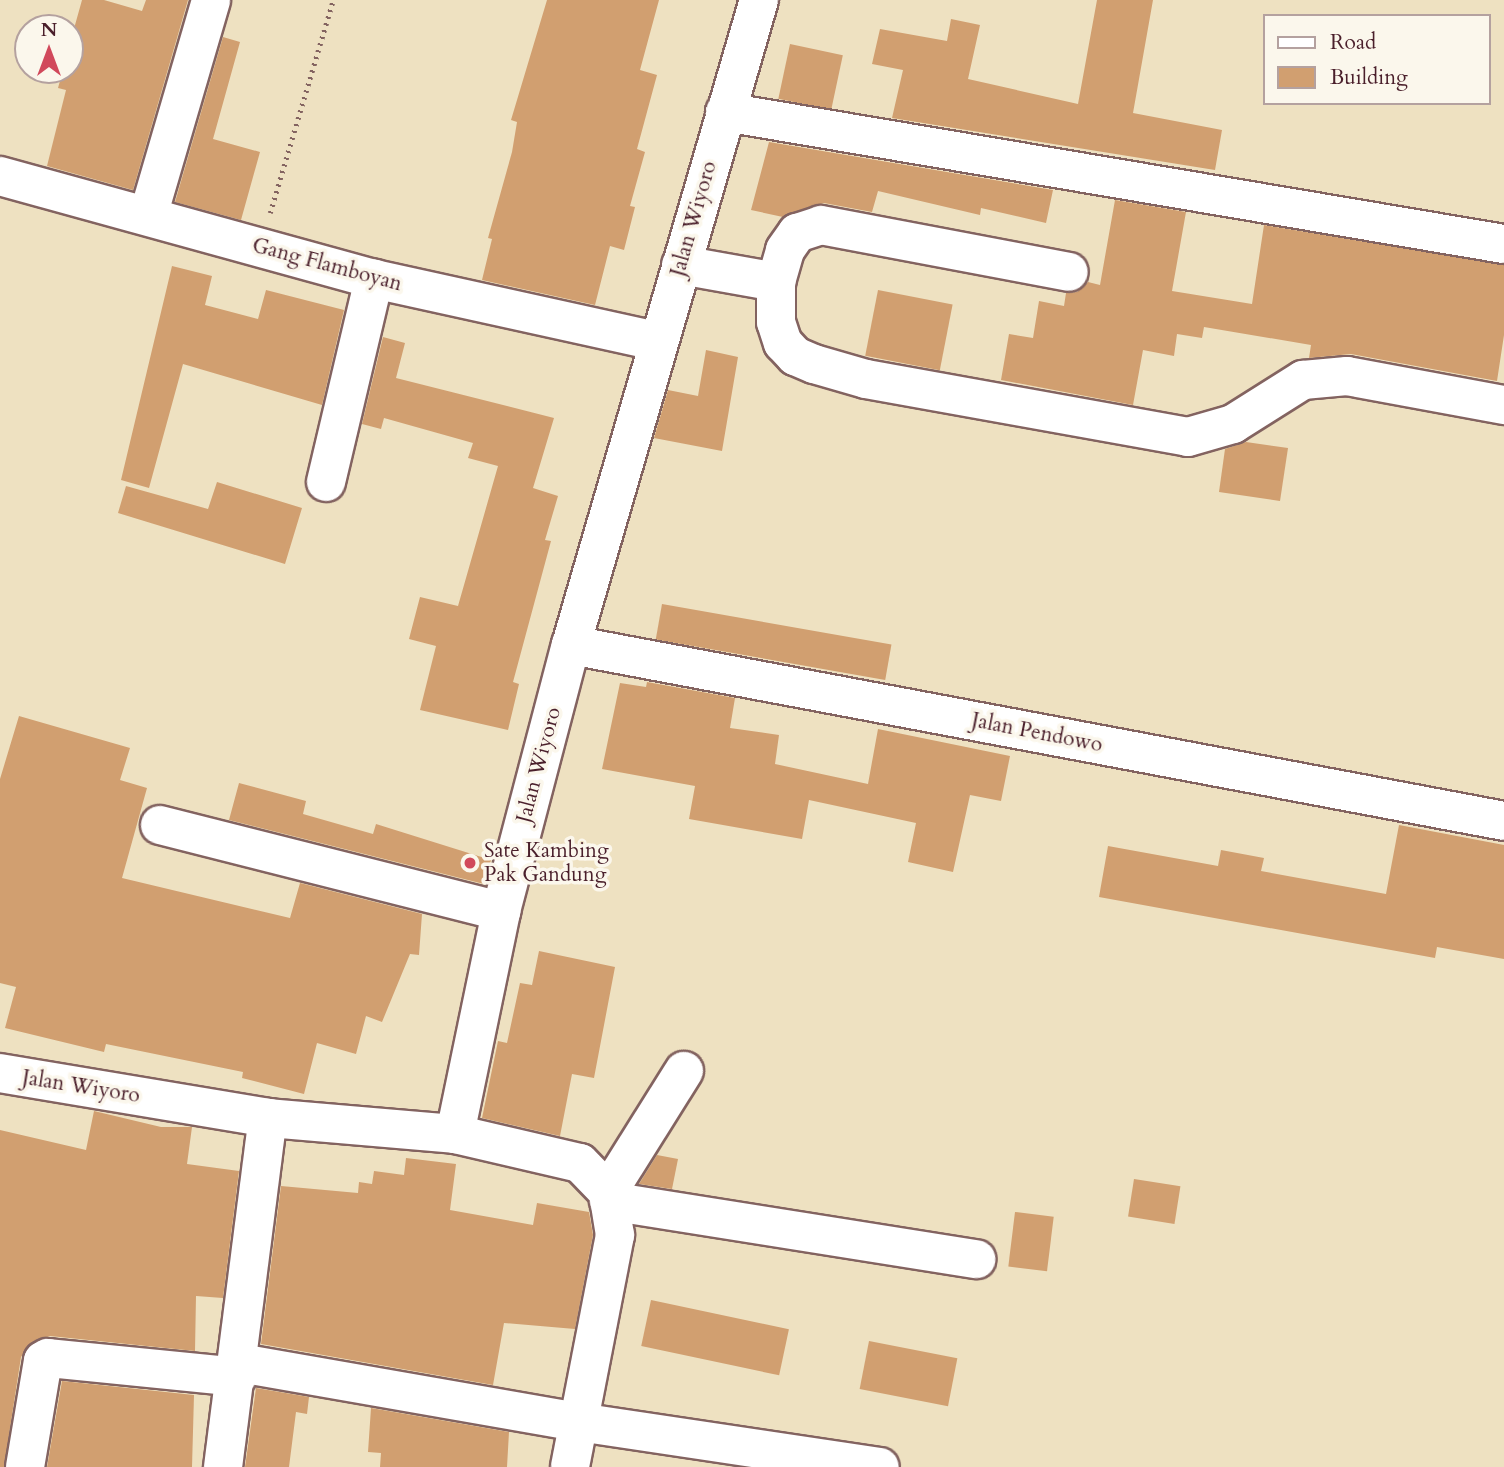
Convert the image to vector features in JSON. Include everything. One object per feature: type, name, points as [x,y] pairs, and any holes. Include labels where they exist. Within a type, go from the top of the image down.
[{"type":"street","points":[[148,216],[211,0]]},
{"type":"street","name":"Jalan Wiyoro","points":[[0,1073],[268,1118],[455,1134],[501,911],[571,645],[657,341],[759,0]]},
{"type":"street","points":[[725,112],[1504,244]]},
{"type":"street","name":"Gang Flamboyan","points":[[0,176],[374,279],[657,341]]},
{"type":"street","points":[[1069,272],[821,225],[797,233],[785,250],[776,282],[776,322],[783,343],[795,356],[866,379],[1188,438],[1233,425],[1303,380],[1347,376],[1504,405]]},
{"type":"street","points":[[681,265],[776,282]]},
{"type":"street","points":[[326,482],[374,279]]},
{"type":"street","name":"Jalan Pendowo","points":[[571,645],[1504,821]]},
{"type":"street","points":[[160,825],[501,911]]},
{"type":"street","points":[[609,1196],[684,1072]]},
{"type":"street","points":[[223,1467],[239,1370],[268,1118]]},
{"type":"street","points":[[455,1134],[580,1163],[609,1196],[615,1235],[570,1467]]},
{"type":"street","points":[[609,1196],[976,1259]]},
{"type":"street","points":[[25,1467],[43,1361],[48,1358],[239,1370],[880,1467]]},
{"type":"path","points":[[260,248],[333,0]]},
{"type":"building","points":[[82,0],[104,0],[142,11],[146,0],[188,0],[133,190],[47,166],[66,90],[58,88],[59,84],[84,84],[84,14],[78,14]]},
{"type":"building","points":[[547,0],[659,0],[640,70],[657,75],[637,149],[645,152],[630,206],[635,207],[624,250],[610,246],[595,305],[482,280],[492,239],[488,238],[512,152],[517,122],[511,120]]},
{"type":"building","points":[[1097,0],[1153,0],[1133,113],[1222,130],[1215,170],[892,118],[903,70],[872,64],[880,29],[947,41],[951,19],[980,25],[968,79],[1078,104]]},
{"type":"building","points":[[223,37],[240,42],[213,139],[260,152],[241,220],[175,202]]},
{"type":"building","points":[[790,44],[843,55],[831,110],[778,99]]},
{"type":"building","points":[[769,142],[1053,190],[1046,223],[981,208],[980,215],[878,191],[872,212],[824,203],[783,217],[751,210]]},
{"type":"building","points":[[1115,200],[1186,212],[1172,291],[1252,304],[1264,225],[1504,265],[1504,335],[1497,381],[1351,354],[1309,358],[1311,345],[1204,327],[1202,338],[1177,334],[1174,356],[1143,350],[1133,405],[1001,380],[1009,334],[1033,338],[1039,301],[1064,306],[1066,293],[1077,292],[1088,282],[1100,285]]},
{"type":"building","points":[[172,266],[212,276],[205,305],[258,319],[266,290],[344,310],[322,405],[183,364],[149,488],[121,480]]},
{"type":"building","points":[[878,290],[953,305],[940,370],[865,356]]},
{"type":"building","points":[[383,337],[405,343],[396,378],[554,418],[533,488],[558,496],[545,540],[551,541],[513,682],[519,684],[508,730],[420,710],[436,646],[409,639],[420,597],[458,606],[498,466],[468,458],[473,443],[384,418],[381,429],[362,424]]},
{"type":"building","points":[[706,350],[738,357],[722,451],[654,438],[668,390],[698,396]]},
{"type":"building","points":[[1246,442],[1288,448],[1280,501],[1219,492],[1225,449]]},
{"type":"building","points":[[217,482],[302,508],[285,564],[118,513],[126,486],[208,509]]},
{"type":"building","points":[[662,604],[891,644],[885,680],[656,639]]},
{"type":"building","points":[[647,682],[735,698],[730,728],[779,735],[775,764],[868,784],[878,729],[1010,756],[1001,801],[970,795],[953,872],[908,862],[916,823],[809,800],[802,839],[689,819],[695,786],[602,769],[620,683],[646,687]]},
{"type":"building","points":[[19,716],[130,748],[120,780],[147,788],[122,878],[290,918],[300,883],[422,914],[419,955],[410,954],[382,1022],[366,1016],[356,1054],[317,1043],[304,1094],[242,1078],[243,1072],[106,1044],[104,1052],[5,1028],[16,987],[0,983],[0,779]]},
{"type":"building","points":[[239,783],[306,801],[303,814],[373,834],[376,824],[491,860],[484,884],[229,820]]},
{"type":"building","points":[[1399,825],[1504,845],[1504,959],[1437,947],[1435,958],[1099,897],[1108,846],[1218,866],[1221,850],[1264,858],[1261,871],[1386,894]]},
{"type":"building","points":[[539,951],[615,967],[594,1078],[572,1074],[560,1136],[482,1118],[498,1041],[507,1043],[520,983],[532,985]]},
{"type":"building","points":[[94,1111],[161,1127],[192,1127],[187,1164],[239,1171],[223,1298],[196,1296],[195,1351],[50,1336],[31,1343],[21,1357],[4,1467],[0,1467],[0,1130],[86,1150]]},
{"type":"building","points":[[657,1155],[678,1159],[672,1189],[639,1184]]},
{"type":"building","points":[[406,1158],[456,1164],[450,1210],[533,1225],[537,1203],[589,1212],[593,1235],[575,1329],[504,1323],[493,1385],[261,1344],[281,1186],[358,1193],[359,1182],[372,1184],[374,1171],[404,1175]]},
{"type":"building","points":[[1134,1179],[1180,1186],[1174,1224],[1128,1217]]},
{"type":"building","points":[[1015,1212],[1054,1217],[1047,1271],[1008,1267]]},
{"type":"building","points":[[651,1300],[789,1329],[779,1375],[641,1346]]},
{"type":"building","points":[[869,1341],[957,1358],[948,1406],[860,1389]]},
{"type":"building","points":[[62,1381],[194,1395],[192,1467],[47,1467]]},
{"type":"building","points":[[256,1388],[309,1397],[307,1414],[296,1412],[289,1467],[245,1467]]},
{"type":"building","points":[[371,1408],[509,1432],[507,1467],[380,1467],[381,1453],[368,1452]]},
{"type":"place","name":"Sate Kambing Pak Gandung","points":[[470,863]]}]
